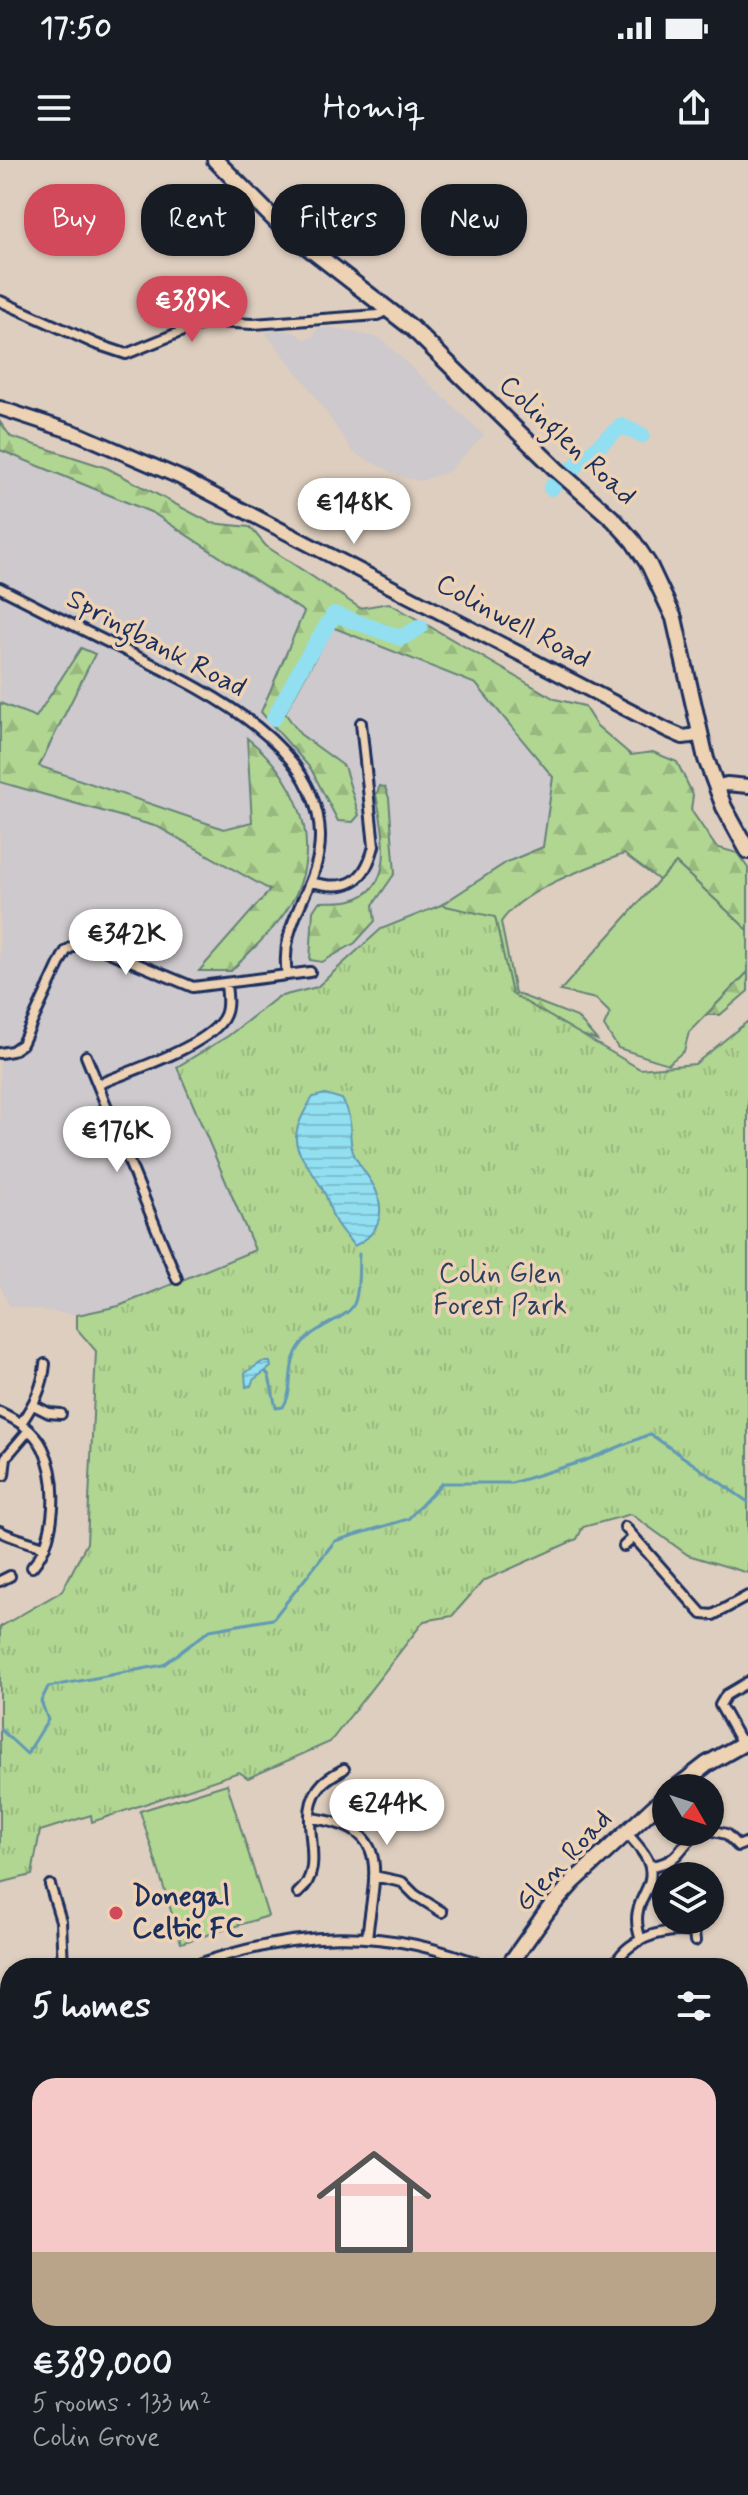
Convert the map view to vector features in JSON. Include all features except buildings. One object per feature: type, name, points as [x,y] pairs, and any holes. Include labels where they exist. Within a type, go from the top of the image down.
[{"type":"main road","name":"Colinglen Road","points":[[215,160],[284,229],[389,309],[633,541],[663,590],[683,650],[699,735],[716,787],[748,851]]},
{"type":"main road","points":[[694,1774],[745,1742]]},
{"type":"main road","name":"Glen Road","points":[[514,1958],[556,1901],[652,1809]]},
{"type":"street","points":[[0,301],[96,344],[126,354],[205,324],[347,318],[378,315],[389,309]]},
{"type":"street","name":"Colinwell Road","points":[[0,408],[79,434],[179,477],[667,730],[683,737],[699,735]]},
{"type":"street","name":"Springbank Road","points":[[0,588],[214,696],[264,732],[293,766],[315,808],[319,843],[311,882],[286,939],[287,975]]},
{"type":"street","points":[[311,882],[345,885],[358,878],[370,861],[374,846],[361,723]]},
{"type":"street","points":[[716,787],[733,784],[748,786]]},
{"type":"street","points":[[0,1053],[12,1051],[22,1044],[66,951],[79,942],[183,984],[204,987],[310,972]]},
{"type":"street","points":[[99,1084],[206,1037],[224,1018],[227,1009],[226,984]]},
{"type":"street","points":[[86,1056],[177,1279]]},
{"type":"street","points":[[21,1423],[43,1382],[45,1364]]},
{"type":"street","points":[[33,1405],[49,1413],[61,1414]]},
{"type":"street","points":[[0,1412],[21,1423],[42,1445],[53,1485],[51,1520],[43,1555],[32,1567]]},
{"type":"street","points":[[4,1475],[6,1457],[29,1430]]},
{"type":"street","points":[[625,1527],[702,1614],[713,1615],[748,1596]]},
{"type":"street","points":[[25,1539],[34,1529]]},
{"type":"street","points":[[0,1531],[45,1547]]},
{"type":"street","points":[[624,1546],[634,1537]]},
{"type":"street","points":[[0,1581],[10,1576]]},
{"type":"street","points":[[745,1742],[720,1705],[726,1695],[748,1682]]},
{"type":"street","points":[[298,1893],[311,1880],[313,1872],[310,1842],[312,1803],[324,1782],[344,1769]]},
{"type":"street","points":[[311,1818],[341,1822],[356,1830],[372,1851],[374,1876],[367,1938]]},
{"type":"street","points":[[626,1832],[650,1866],[650,1878],[637,1911],[641,1940]]},
{"type":"street","points":[[724,1834],[738,1846],[748,1842]]},
{"type":"street","points":[[650,1866],[677,1857],[686,1846]]},
{"type":"street","points":[[374,1876],[402,1882],[415,1895],[442,1912]]},
{"type":"street","points":[[50,1885],[61,1921],[63,1958]]},
{"type":"street","points":[[618,1958],[641,1940],[661,1934]]},
{"type":"street","points":[[217,1958],[294,1939],[367,1938],[434,1948],[462,1958]]},
{"type":"shaded area","points":[[318,328],[334,328],[380,338],[484,435],[448,472],[419,481],[399,476],[354,453],[308,386],[265,332],[284,330],[296,333],[305,340],[312,337]]},
{"type":"shaded area","points":[[0,452],[153,513],[304,612],[476,684],[553,777],[543,847],[507,862],[441,905],[381,929],[317,987],[278,997],[228,1036],[177,1066],[255,1250],[119,1306],[77,1315],[10,1306],[0,1286]]},
{"type":"green space","points":[[0,422],[11,437],[107,468],[211,523],[250,527],[266,546],[360,608],[389,603],[555,699],[584,706],[596,725],[631,755],[653,752],[677,762],[693,795],[691,810],[716,847],[737,853],[748,868],[748,930],[676,863],[659,880],[624,854],[540,890],[511,910],[501,922],[515,993],[577,1017],[597,1040],[523,1016],[473,918],[441,905],[507,862],[543,847],[553,777],[476,684],[332,627],[285,713],[300,734],[344,766],[359,815],[353,822],[338,821],[311,769],[261,712],[304,612],[153,513],[0,450]]},
{"type":"green space","points":[[81,648],[95,654],[39,766],[224,829],[252,822],[247,738],[277,768],[297,804],[306,843],[305,863],[295,897],[260,942],[231,971],[199,971],[270,890],[158,827],[0,782],[0,703],[36,717]]},
{"type":"green space","points":[[380,786],[385,787],[389,798],[395,873],[373,905],[375,921],[355,943],[322,962],[310,960],[313,911],[319,902],[347,901],[366,894],[376,884],[384,856],[376,795]]},
{"type":"green space","points":[[675,862],[748,930],[748,972],[689,1032],[684,1051],[668,1064],[618,1048],[604,1026],[610,1013],[596,999],[560,991]]},
{"type":"green space","name":"Colin Glen Forest Park","points":[[441,905],[495,917],[512,994],[640,1069],[695,1064],[748,1021],[748,1573],[688,1555],[631,1514],[583,1527],[577,1539],[483,1581],[452,1616],[424,1621],[330,1742],[248,1778],[239,1772],[92,1822],[91,1815],[40,1831],[32,1875],[0,1883],[0,1627],[62,1591],[87,1543],[96,1351],[77,1329],[77,1315],[119,1306],[255,1250],[177,1067],[228,1036],[278,997],[317,987],[381,929]]},
{"type":"green space","points":[[748,972],[748,991],[720,1015],[706,1015]]},
{"type":"green space","points":[[227,1784],[268,1916],[181,1943],[140,1811]]},
{"type":"water","points":[[325,1094],[342,1099],[346,1107],[353,1152],[373,1185],[380,1204],[376,1226],[367,1238],[354,1246],[335,1221],[324,1192],[298,1148],[296,1138],[303,1114],[313,1097]]},
{"type":"water","points":[[262,1362],[270,1362],[271,1367],[246,1387],[245,1373]]},
{"type":"waterway","points":[[551,488],[621,426],[642,435]]},
{"type":"waterway","points":[[274,718],[334,614],[401,638],[420,627]]},
{"type":"waterway","points":[[266,1372],[276,1408],[283,1407],[299,1347],[315,1332],[343,1316],[354,1304],[359,1254]]},
{"type":"waterway","points":[[0,1729],[27,1754],[48,1720],[41,1701],[48,1687],[163,1665],[210,1630],[273,1619],[335,1541],[408,1519],[442,1483],[512,1483],[587,1460],[650,1434],[748,1502]]},
{"type":"place","name":"Donegal Celtic FC","points":[[116,1913]]}]
